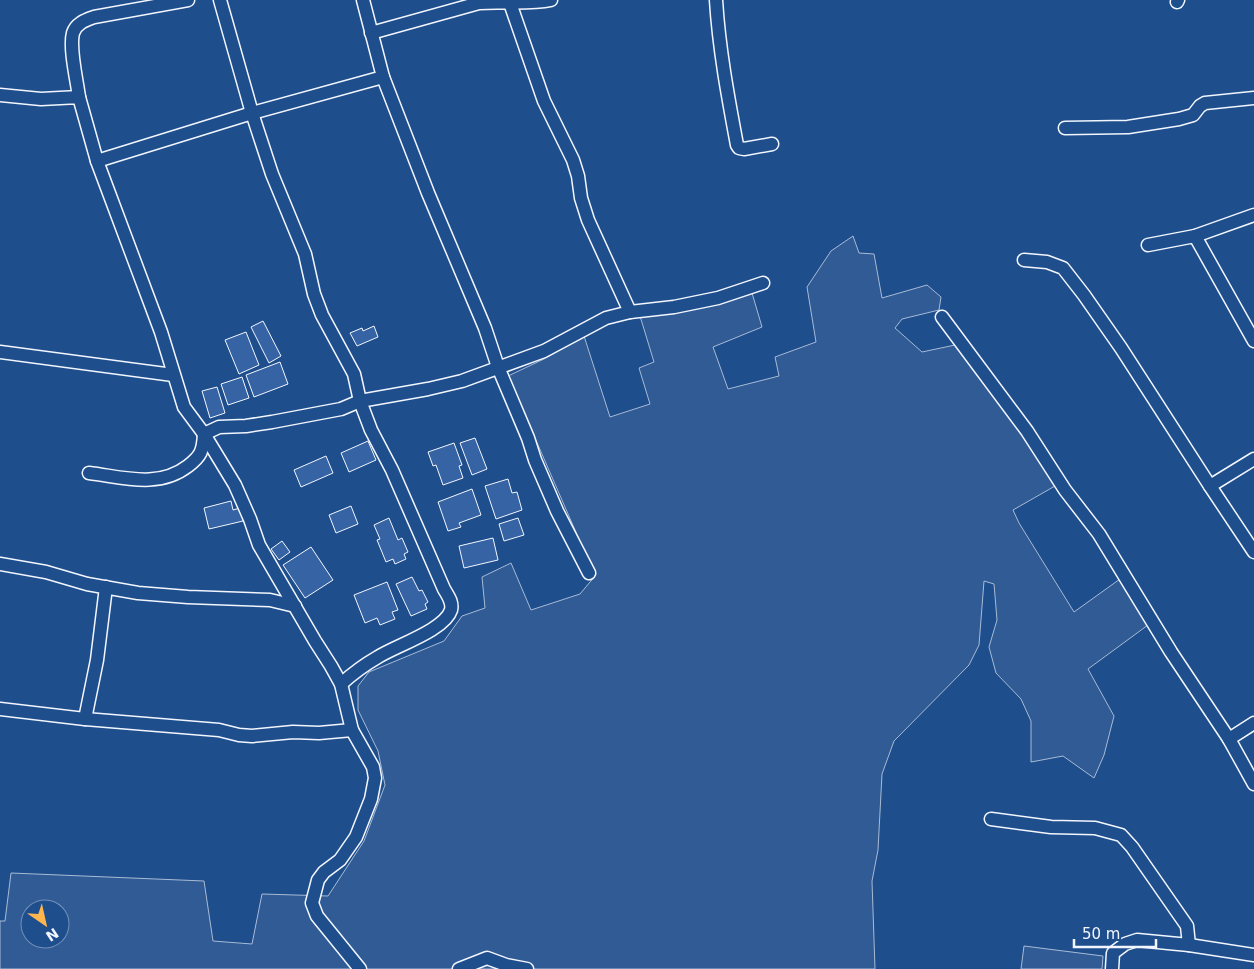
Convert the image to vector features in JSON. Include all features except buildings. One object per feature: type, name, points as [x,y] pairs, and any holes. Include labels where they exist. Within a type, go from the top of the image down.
[{"type":"street","points":[[188,0],[94,17],[81,22],[73,32],[72,50],[79,97],[97,161],[161,332],[184,407],[204,434],[235,485],[259,545],[341,684],[352,730],[373,767],[376,778],[371,799],[356,837],[340,860],[324,872],[318,880],[312,903],[317,916],[360,969]]},
{"type":"street","points":[[220,0],[252,113],[272,174],[305,254],[314,294],[322,315],[354,374],[360,401],[371,430],[392,470],[452,604],[451,612],[444,621],[423,634],[380,655],[341,684]]},
{"type":"street","points":[[363,0],[383,77],[428,194],[485,328],[498,367],[528,438],[541,476],[589,573]]},
{"type":"street","points":[[371,33],[479,3],[551,0]]},
{"type":"street","points":[[716,0],[719,37],[729,102],[739,148],[744,149],[772,144]]},
{"type":"street","points":[[510,3],[544,101],[573,160],[578,176],[580,198],[588,220],[630,312]]},
{"type":"street","points":[[97,161],[252,113],[383,77]]},
{"type":"street","points":[[0,95],[41,99],[79,97]]},
{"type":"street","points":[[1065,128],[1128,127],[1170,121],[1193,115],[1205,103],[1254,98]]},
{"type":"street","points":[[1148,245],[1194,236],[1254,215]]},
{"type":"street","points":[[1194,236],[1254,341]]},
{"type":"street","points":[[1024,260],[1047,262],[1063,268],[1121,348],[1254,552]]},
{"type":"street","points":[[204,434],[219,426],[246,426],[272,422],[341,408],[360,401],[462,381],[544,350],[606,318],[630,312],[674,307],[718,298],[763,283]]},
{"type":"street","points":[[942,317],[1027,431],[1065,490],[1099,534],[1171,652],[1229,739],[1254,784]]},
{"type":"street","points":[[0,352],[173,375]]},
{"type":"street","points":[[89,473],[149,480],[167,478],[185,468],[199,457],[204,447],[204,434]]},
{"type":"street","points":[[1210,486],[1254,459]]},
{"type":"street","points":[[0,564],[46,572],[86,584],[138,593],[270,600],[295,606]]},
{"type":"street","points":[[270,600],[282,585]]},
{"type":"street","points":[[85,719],[97,660],[106,587]]},
{"type":"street","points":[[0,709],[85,719],[219,730],[239,735],[352,730]]},
{"type":"street","points":[[1229,739],[1254,723]]},
{"type":"street","points":[[992,819],[1050,827],[1095,828],[1121,835],[1132,846],[1187,926],[1189,945]]},
{"type":"street","points":[[1112,969],[1113,953],[1124,944],[1137,940],[1189,945],[1254,955]]},
{"type":"street","points":[[459,969],[487,958],[506,965],[527,969]]},
{"type":"shaded area","points":[[853,236],[859,253],[874,254],[882,298],[927,285],[941,297],[939,310],[902,319],[895,328],[922,352],[955,345],[1011,416],[1055,486],[1013,510],[1019,523],[1074,612],[1120,579],[1148,625],[1088,669],[1114,716],[1104,755],[1094,778],[1063,756],[1031,762],[1031,721],[1021,699],[996,673],[989,647],[997,620],[994,584],[984,581],[979,645],[969,665],[894,741],[882,774],[878,850],[872,881],[875,969],[0,969],[0,921],[5,921],[11,873],[204,881],[213,941],[252,944],[262,894],[328,896],[364,841],[385,785],[378,751],[358,710],[358,686],[369,672],[444,641],[462,616],[485,608],[482,577],[511,563],[531,610],[580,594],[595,576],[508,376],[544,359],[584,336],[610,417],[650,404],[639,368],[654,362],[640,316],[752,293],[762,327],[713,347],[728,389],[779,376],[775,357],[816,342],[807,287],[831,251]]},
{"type":"shaded area","points":[[1024,946],[1103,956],[1102,969],[1021,969]]}]
